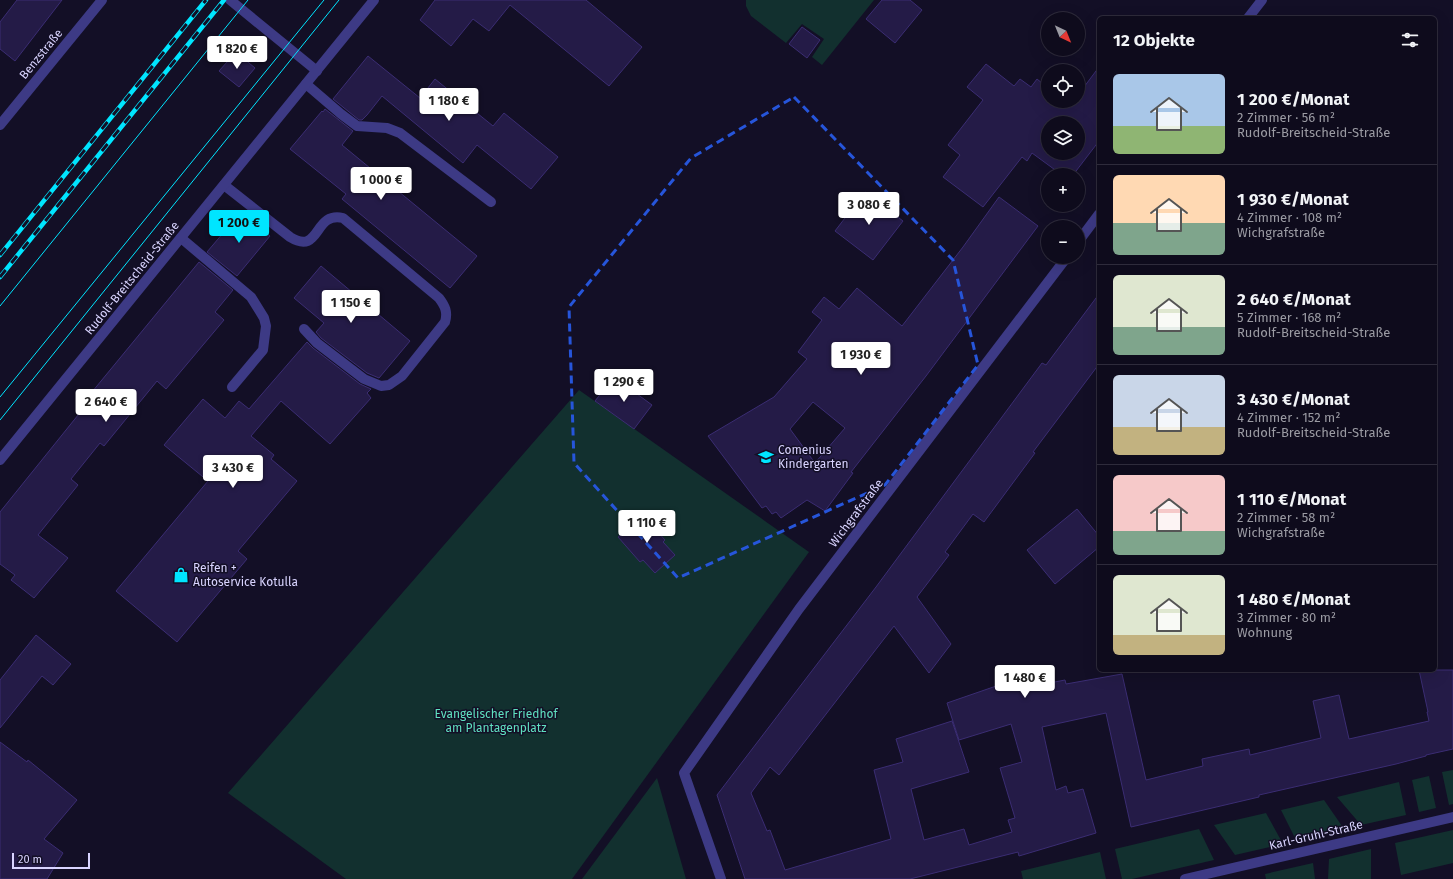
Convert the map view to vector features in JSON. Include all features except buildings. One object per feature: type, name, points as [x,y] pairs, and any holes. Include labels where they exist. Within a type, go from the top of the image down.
[{"type":"street","name":"Benzstraße","points":[[0,125],[102,0]]},
{"type":"street","points":[[230,0],[318,70]]},
{"type":"street","name":"Rudolf-Breitscheid-Straße","points":[[0,460],[374,0]]},
{"type":"street","points":[[1250,16],[1262,0]]},
{"type":"street","points":[[306,84],[357,126],[386,128],[400,133],[491,202]]},
{"type":"street","points":[[224,185],[290,237],[303,243],[309,241],[329,218],[335,216],[343,218],[439,298],[447,313],[445,322],[402,376],[389,385],[381,386],[364,379],[317,343],[304,329]]},
{"type":"street","points":[[1085,233],[1097,217]]},
{"type":"street","points":[[181,238],[250,297],[264,318],[266,326],[263,350],[232,387]]},
{"type":"street","name":"Wichgrafstraße","points":[[721,879],[684,773],[794,615],[1061,264]]},
{"type":"street","name":"Karl-Gruhl-Straße","points":[[1185,879],[1453,817]]},
{"type":"highlighted area","points":[[794,97],[953,260],[978,365],[885,485],[678,578],[574,463],[569,307],[691,158]]},
{"type":"green space","points":[[746,0],[874,0],[822,65],[812,57],[824,39],[802,24],[786,43],[751,16],[746,6]]},
{"type":"green space","name":"Evangelischer Friedhof am Plantagenplatz","points":[[579,390],[809,552],[572,879],[346,879],[228,793]]},
{"type":"green space","points":[[1453,770],[1453,804],[1449,805],[1442,772]]},
{"type":"green space","points":[[1429,776],[1436,808],[1419,812],[1412,780]]},
{"type":"green space","points":[[657,778],[686,879],[582,879]]},
{"type":"green space","points":[[1399,782],[1406,815],[1361,825],[1337,797]]},
{"type":"green space","points":[[1324,800],[1344,829],[1296,840],[1281,810]]},
{"type":"green space","points":[[1266,813],[1283,844],[1235,855],[1214,825]]},
{"type":"green space","points":[[1199,829],[1214,860],[1132,879],[1122,879],[1115,849]]},
{"type":"green space","points":[[1453,830],[1453,863],[1401,875],[1395,843]]},
{"type":"green space","points":[[1371,849],[1371,879],[1328,879],[1329,859]]},
{"type":"green space","points":[[1100,852],[1106,879],[1023,879],[1021,871]]},
{"type":"green space","points":[[1313,863],[1315,879],[1266,879],[1265,874]]},
{"type":"tram line","points":[[0,306],[248,0]]},
{"type":"tram line","points":[[0,397],[324,0]]},
{"type":"tram line","points":[[0,420],[339,0]]},
{"type":"railway","points":[[0,255],[206,0]]},
{"type":"railway","points":[[0,277],[224,0]]},
{"type":"place","name":"Comenius Kindergarten","points":[[766,457]]},
{"type":"place","name":"Reifen + Autoservice Kotulla","points":[[181,575]]}]
